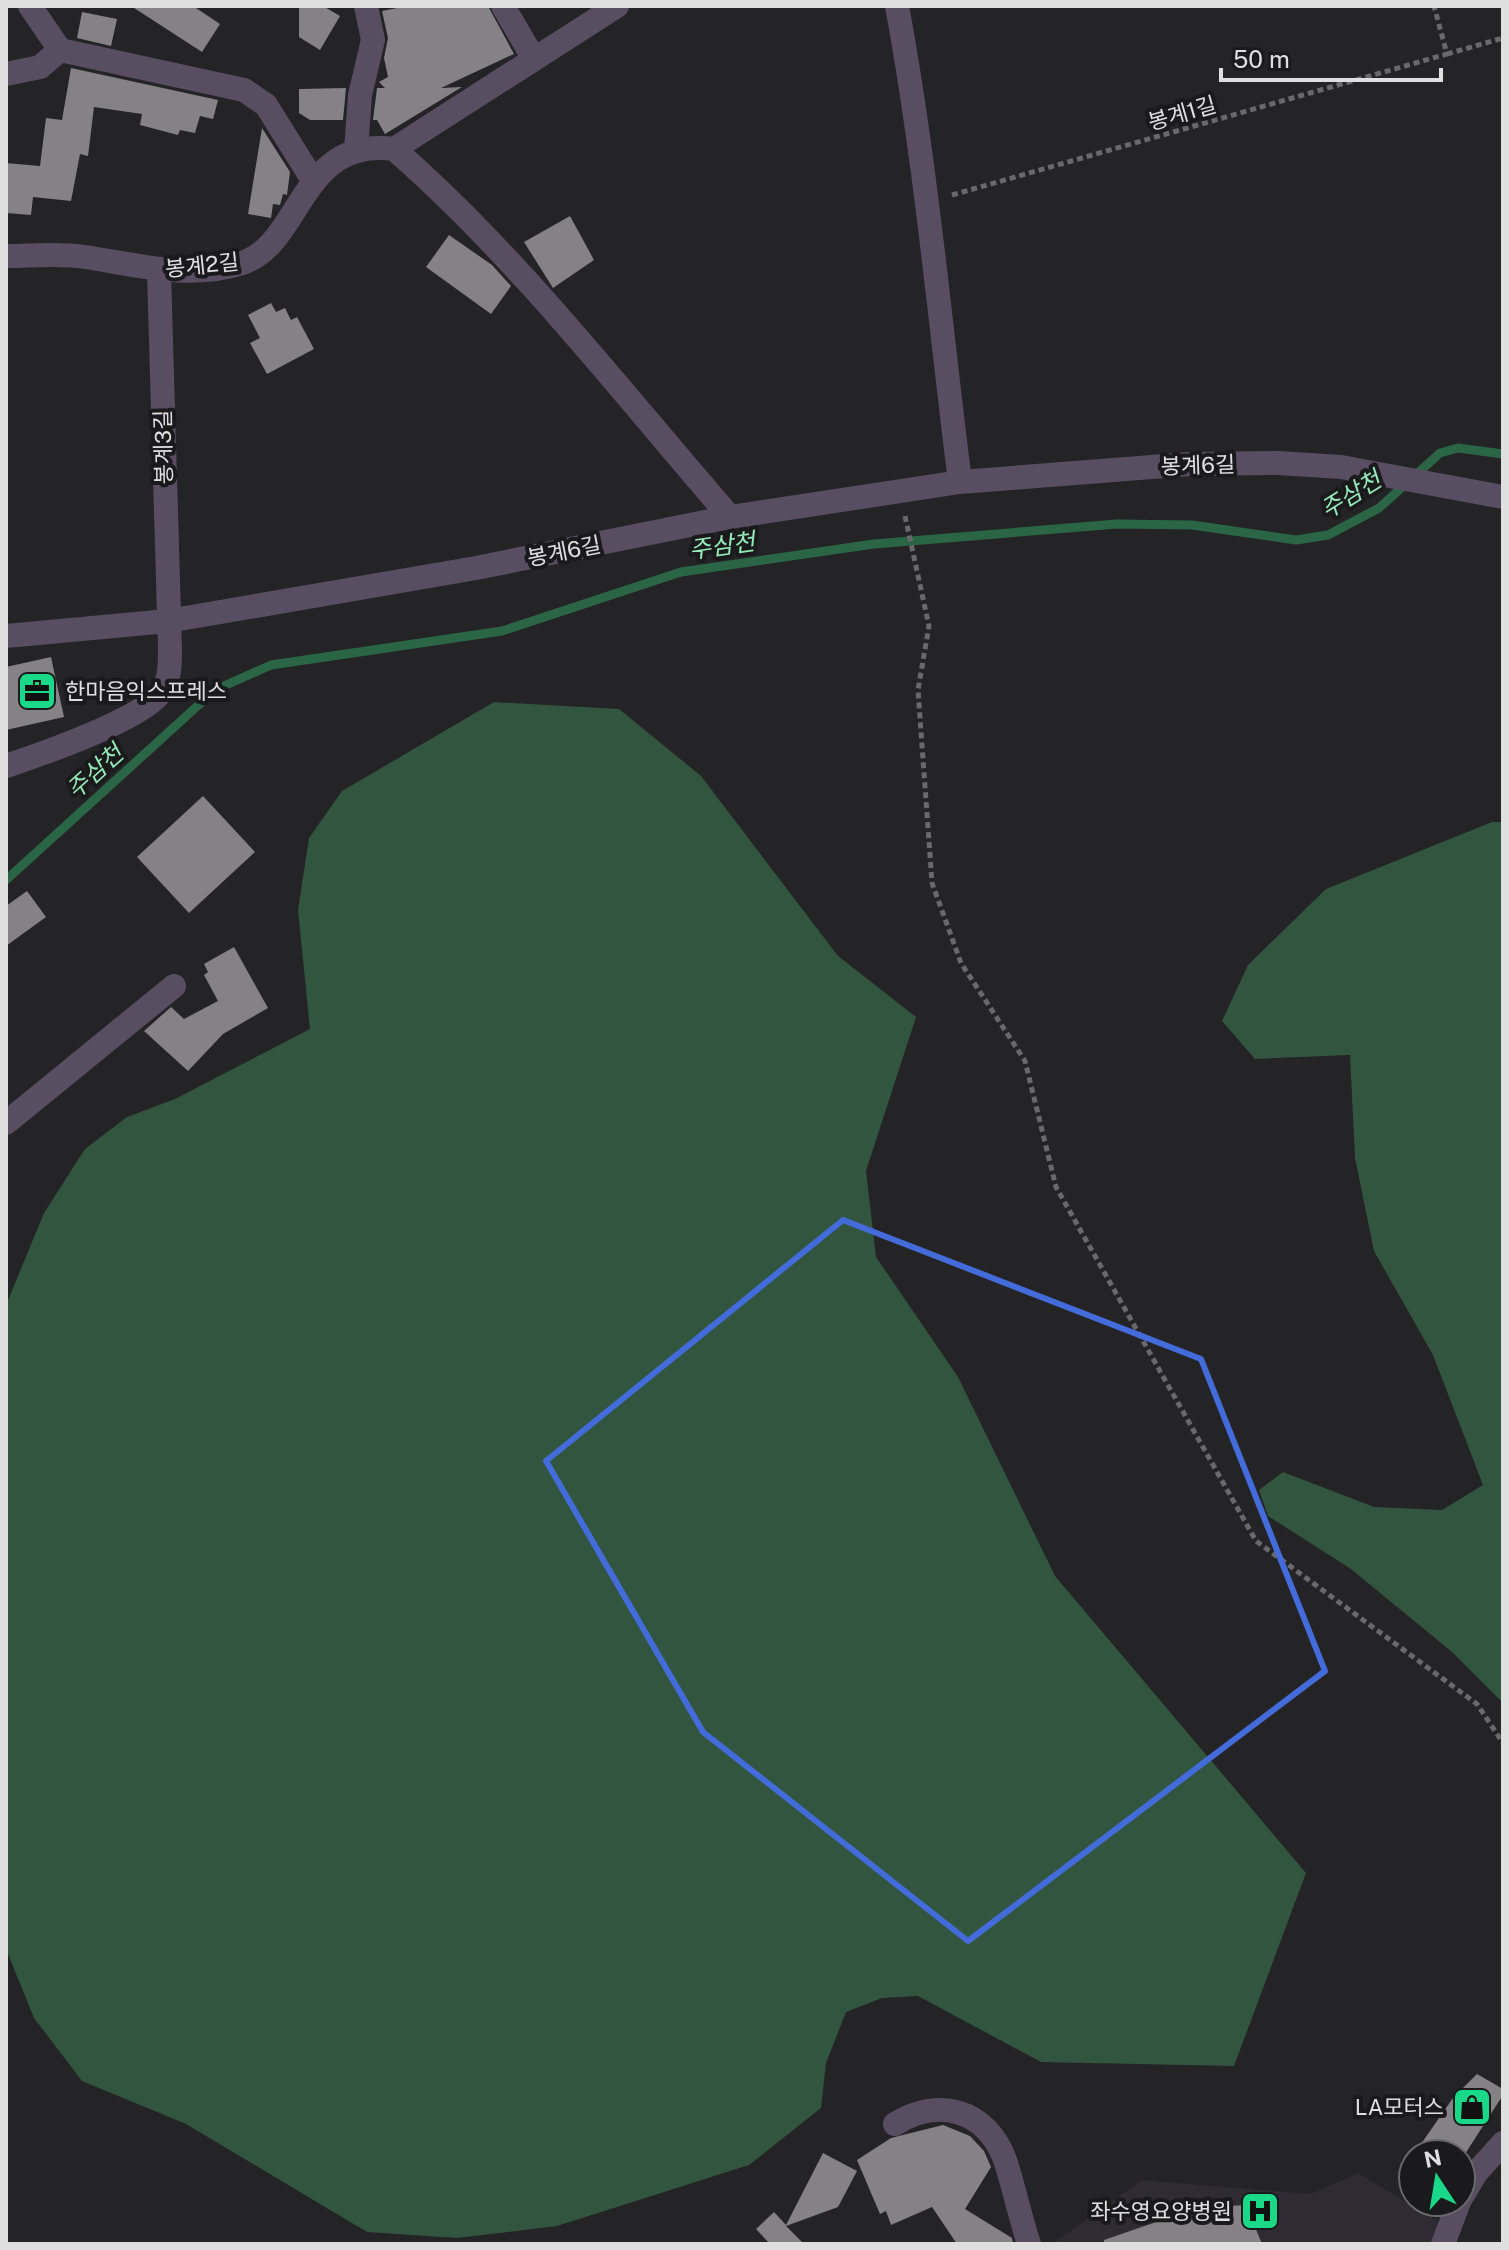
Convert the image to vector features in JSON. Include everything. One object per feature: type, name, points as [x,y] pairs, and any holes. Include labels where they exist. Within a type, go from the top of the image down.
[{"type":"street","points":[[30,6],[60,50],[244,90],[255,96],[266,105],[314,182]]},
{"type":"street","points":[[366,6],[373,40],[360,95],[356,150],[394,149],[617,6]]},
{"type":"street","points":[[503,6],[534,59]]},
{"type":"street","points":[[897,6],[917,115],[924,203],[960,482]]},
{"type":"street","points":[[6,74],[40,67],[60,50]]},
{"type":"street","points":[[394,149],[436,186],[528,284],[730,517]]},
{"type":"street","name":"봉계2길","points":[[6,256],[85,257],[159,272],[215,268],[254,258],[266,249],[314,182],[356,150]]},
{"type":"street","name":"봉계3길","points":[[6,766],[66,744],[158,697],[164,688],[170,665],[159,272]]},
{"type":"street","name":"봉계6길","points":[[168,621],[476,568],[730,517],[960,482],[1190,464],[1307,464],[1388,475],[1503,497]]},
{"type":"street","points":[[6,636],[168,621]]},
{"type":"street","points":[[6,1123],[174,986]]},
{"type":"street","points":[[895,2124],[926,2109],[955,2110],[967,2115],[994,2141],[1004,2159],[1029,2244]]},
{"type":"street","points":[[1477,2172],[1503,2143]]},
{"type":"street","points":[[1443,2244],[1453,2218]]},
{"type":"path","points":[[1434,6],[1447,54]]},
{"type":"path","name":"봉계1길","points":[[924,203],[1503,38]]},
{"type":"path","points":[[906,520],[929,626],[918,690],[932,883],[961,963],[1025,1061],[1056,1187],[1256,1541],[1477,1704],[1503,1743]]},
{"type":"highlighted area","points":[[843,1220],[1201,1359],[1325,1671],[968,1941],[703,1732],[546,1461]]},
{"type":"shaded area","name":"좌수영요양병원","points":[[1358,2173],[1397,2197],[1397,2218],[1432,2218],[1449,2228],[1443,2244],[1052,2244],[1142,2180],[1311,2194]]},
{"type":"green space","points":[[494,702],[619,709],[701,776],[838,956],[916,1017],[866,1171],[876,1257],[958,1377],[1055,1576],[1306,1873],[1234,2066],[1041,2062],[918,1996],[882,1998],[846,2012],[826,2063],[821,2108],[749,2165],[557,2226],[457,2238],[367,2232],[186,2124],[82,2081],[34,2018],[6,1949],[6,1305],[44,1213],[85,1149],[127,1117],[175,1099],[310,1029],[298,910],[309,838],[342,791]]},
{"type":"green space","points":[[1492,822],[1503,822],[1503,1703],[1452,1652],[1351,1569],[1268,1516],[1259,1490],[1283,1472],[1374,1507],[1442,1510],[1483,1485],[1433,1355],[1374,1251],[1355,1158],[1350,1055],[1255,1059],[1222,1021],[1248,965],[1326,889]]},
{"type":"building","points":[[131,6],[193,6],[220,24],[202,52]]},
{"type":"building","points":[[299,6],[323,6],[340,16],[320,50],[299,37]]},
{"type":"building","points":[[407,6],[488,6],[514,54],[441,88],[462,87],[385,134],[377,120],[373,120],[377,88],[385,88],[379,82],[388,77],[384,58],[388,38],[382,11]]},
{"type":"building","points":[[82,12],[117,19],[111,46],[77,38]]},
{"type":"building","points":[[71,68],[218,100],[213,119],[200,116],[195,133],[180,130],[178,135],[140,125],[142,114],[94,107],[88,156],[80,154],[71,201],[33,197],[31,215],[6,213],[6,163],[40,166],[46,118],[62,120]]},
{"type":"building","points":[[346,88],[343,120],[310,120],[299,113],[299,89]]},
{"type":"building","points":[[262,128],[290,172],[287,195],[283,194],[280,205],[273,204],[271,218],[248,214]]},
{"type":"building","points":[[570,216],[594,260],[553,288],[524,242]]},
{"type":"building","points":[[449,235],[492,265],[511,286],[491,314],[426,267]]},
{"type":"building","points":[[271,303],[276,312],[285,308],[291,320],[297,317],[314,349],[267,374],[250,343],[260,338],[248,315]]},
{"type":"building","points":[[51,657],[64,717],[6,730],[6,667]]},
{"type":"building","points":[[203,796],[255,852],[189,913],[137,857]]},
{"type":"building","points":[[27,891],[46,917],[6,946],[6,906]]},
{"type":"building","points":[[234,947],[268,1008],[223,1034],[188,1071],[144,1031],[171,1007],[184,1019],[218,1001],[204,975],[208,972],[204,964]]},
{"type":"building","name":"LA모터스","points":[[1477,2074],[1503,2089],[1503,2095],[1475,2138],[1425,2138],[1453,2098]]},
{"type":"building","points":[[943,2125],[970,2136],[984,2151],[991,2167],[965,2209],[1012,2238],[1013,2244],[957,2244],[932,2207],[891,2225],[886,2211],[880,2214],[857,2160],[891,2138]]},
{"type":"building","points":[[823,2153],[857,2171],[838,2207],[786,2226],[804,2244],[770,2244],[756,2229],[774,2212],[786,2225]]},
{"type":"building","points":[[1246,2205],[1262,2244],[1104,2244],[1104,2240],[1197,2208]]},
{"type":"waterway","name":"주삼천","points":[[6,880],[215,690],[271,665],[502,631],[681,572],[874,544],[1117,524],[1192,525],[1296,540],[1328,535],[1379,508],[1440,453],[1458,448],[1503,454]]},
{"type":"place","name":"한마음익스프레스","points":[[37,691]]},
{"type":"place","name":"LA모터스","points":[[1472,2107]]},
{"type":"place","name":"좌수영요양병원","points":[[1260,2211]]}]
